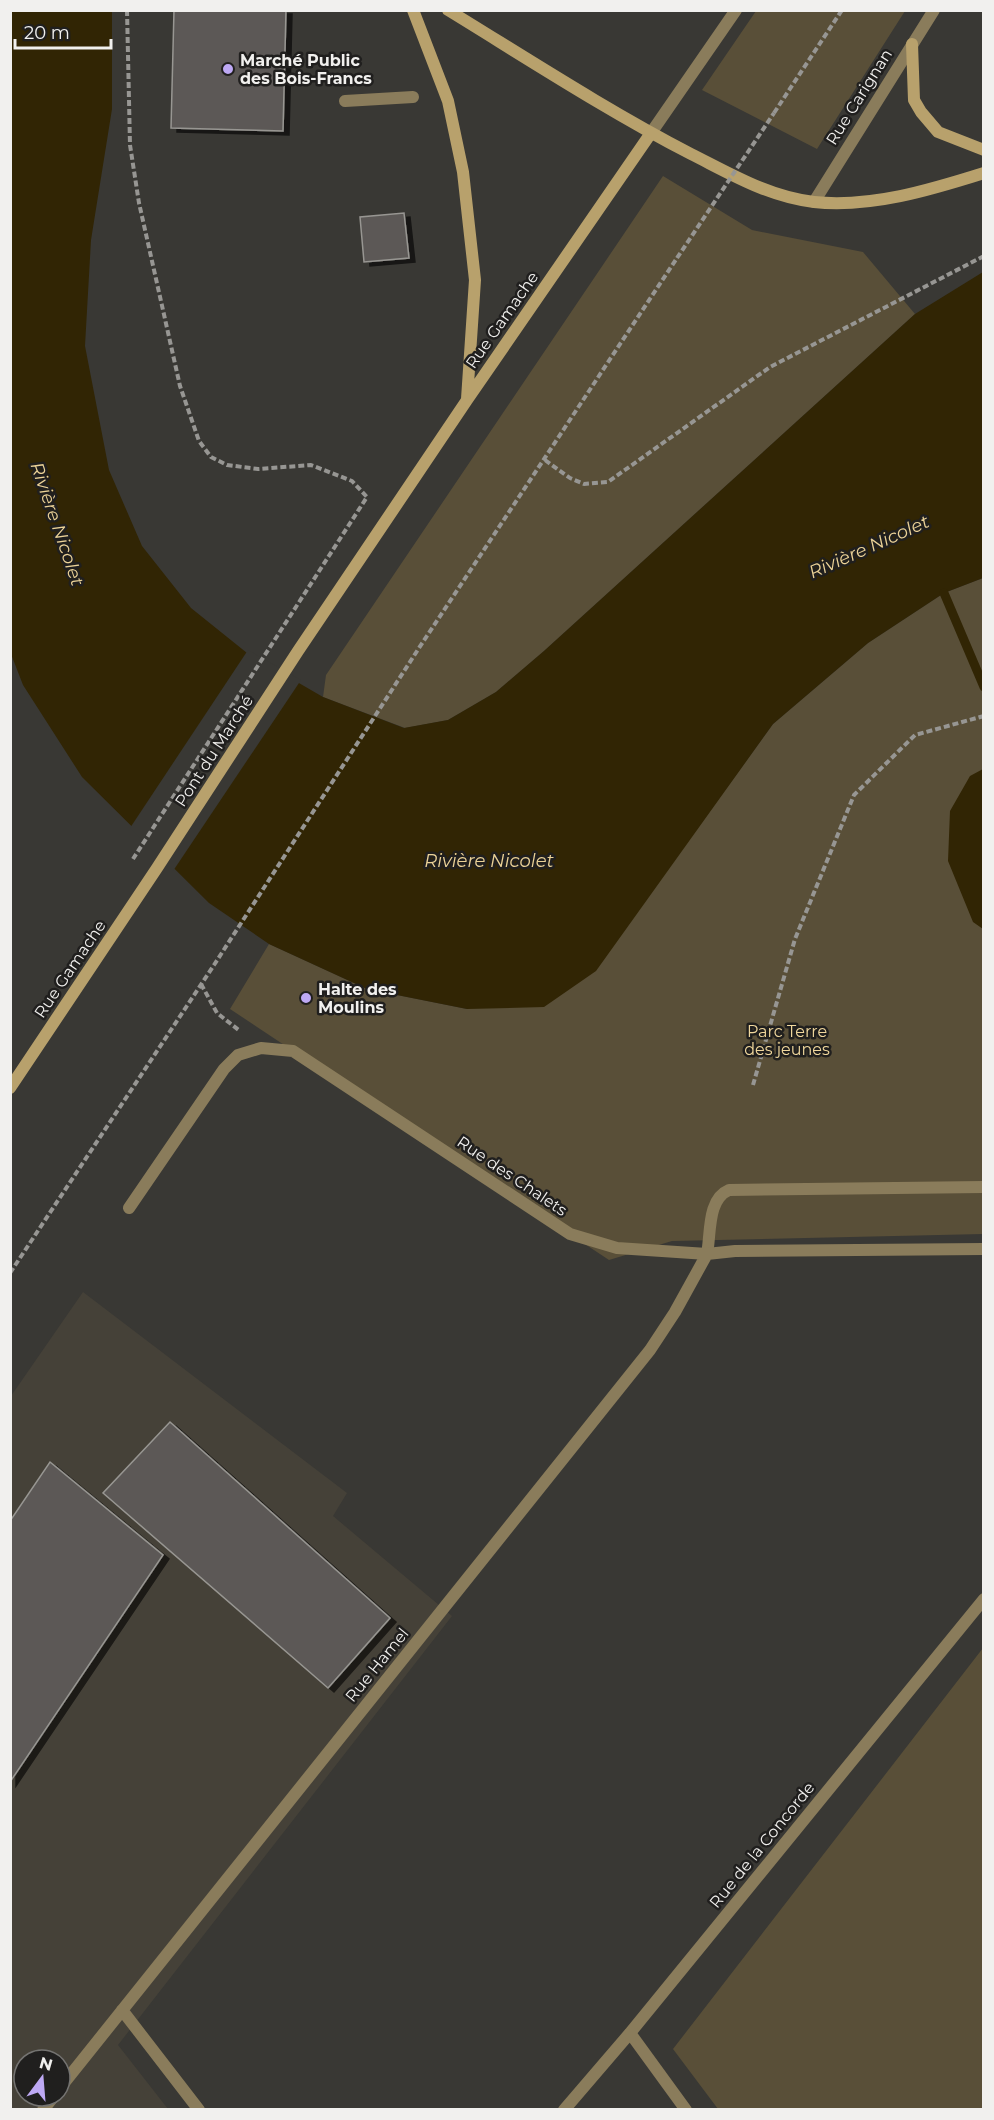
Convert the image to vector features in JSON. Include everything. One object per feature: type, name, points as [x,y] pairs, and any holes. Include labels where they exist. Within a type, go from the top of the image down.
[{"type":"street","points":[[413,10],[448,101],[463,172],[475,280],[467,400]]},
{"type":"street","points":[[448,10],[651,133],[759,189],[814,202],[869,202],[927,191],[984,173]]},
{"type":"street","name":"Rue Gamache","points":[[298,651],[735,10]]},
{"type":"street","name":"Rue Carignan","points":[[814,202],[934,10]]},
{"type":"street","points":[[912,44],[914,100],[921,112],[939,132],[984,150]]},
{"type":"street","points":[[345,101],[413,97]]},
{"type":"street","name":"Pont du Marché","points":[[157,868],[298,651]]},
{"type":"street","name":"Rue Gamache","points":[[10,1088],[157,868]]},
{"type":"street","name":"Rue des Chalets","points":[[129,1208],[224,1069],[238,1055],[261,1048],[294,1051],[570,1234],[616,1248],[707,1254],[735,1251],[984,1249]]},
{"type":"street","points":[[707,1254],[714,1203],[721,1193],[729,1190],[984,1187]]},
{"type":"street","name":"Rue Hamel","points":[[72,2073],[650,1350],[675,1312],[707,1254]]},
{"type":"street","name":"Rue de la Concorde","points":[[564,2109],[630,2033],[984,1599]]},
{"type":"street","points":[[122,2010],[200,2109]]},
{"type":"street","points":[[630,2033],[686,2109]]},
{"type":"path","points":[[127,10],[130,145],[139,203],[180,386],[199,441],[211,457],[227,465],[258,469],[311,465],[352,481],[367,496],[136,855]]},
{"type":"path","points":[[10,1273],[214,965],[419,648],[842,10]]},
{"type":"path","points":[[544,460],[570,478],[584,484],[608,482],[770,367],[984,256]]},
{"type":"path","points":[[753,1085],[795,939],[854,795],[915,735],[984,716]]},
{"type":"path","points":[[201,984],[217,1013],[261,1048]]},
{"type":"shaded area","points":[[83,1292],[347,1493],[333,1516],[452,1616],[118,2045],[168,2109],[11,2110],[11,1396]]},
{"type":"green space","points":[[756,11],[905,11],[817,149],[702,90]]},
{"type":"green space","points":[[663,176],[752,230],[863,252],[915,314],[496,692],[448,720],[405,728],[323,697],[326,675]]},
{"type":"green space","name":"Parc Terre des jeunes","points":[[983,578],[983,1234],[672,1241],[609,1260],[230,1009],[269,944],[367,989],[467,1009],[694,833],[773,724],[868,643],[944,593]]},
{"type":"green space","points":[[983,1648],[983,2109],[718,2109],[673,2049]]},
{"type":"water","name":"Rivière Nicolet","points":[[11,11],[112,11],[112,109],[91,240],[85,346],[109,470],[142,546],[191,608],[247,653],[323,697],[404,728],[448,720],[496,692],[915,314],[983,272],[983,578],[944,593],[868,643],[773,724],[596,971],[544,1007],[467,1009],[367,989],[269,944],[209,903],[82,777],[23,685],[11,654]]},
{"type":"water","points":[[983,769],[983,929],[973,922],[948,861],[950,811],[970,776]]},
{"type":"pier","points":[[248,650],[301,680],[173,871],[130,828]]},
{"type":"building","name":"Marché Public des Bois-Francs","points":[[174,10],[286,10],[283,131],[171,128]]},
{"type":"building","points":[[404,213],[409,258],[364,262],[360,217]]},
{"type":"building","points":[[170,1422],[390,1618],[328,1688],[103,1493]]},
{"type":"building","points":[[50,1462],[163,1555],[10,1782],[10,1521]]},
{"type":"waterway","points":[[944,593],[984,687]]},
{"type":"place","name":"Marché Public des Bois-Francs","points":[[228,69]]},
{"type":"place","name":"Halte des Moulins","points":[[306,998]]}]
